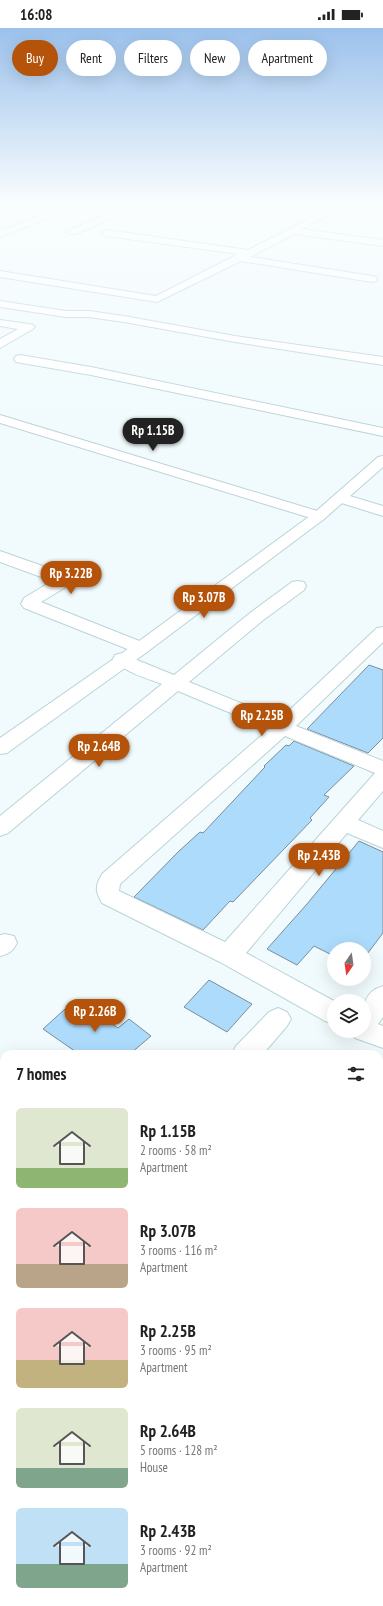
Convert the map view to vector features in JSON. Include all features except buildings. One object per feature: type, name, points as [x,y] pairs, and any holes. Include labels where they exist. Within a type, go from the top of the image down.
[{"type":"street","points":[[29,279],[157,299],[198,279]]},
{"type":"street","points":[[0,304],[66,314],[89,314],[124,319],[234,339],[383,361]]},
{"type":"street","points":[[0,323],[29,327],[0,344]]},
{"type":"street","points":[[20,359],[91,371],[383,432]]},
{"type":"street","points":[[0,419],[310,513]]},
{"type":"street","points":[[352,502],[383,461]]},
{"type":"street","points":[[0,748],[126,662],[141,648],[310,513],[352,502],[383,511]]},
{"type":"street","points":[[0,556],[64,580],[37,596],[30,602],[30,604],[141,648]]},
{"type":"street","points":[[0,828],[256,617],[298,586]]},
{"type":"street","points":[[327,1010],[229,955],[110,897],[107,886],[110,880],[282,728],[383,632]]},
{"type":"street","points":[[126,662],[383,769]]},
{"type":"street","points":[[229,955],[383,777]]},
{"type":"street","points":[[344,822],[383,840]]},
{"type":"street","points":[[371,1013],[383,996]]},
{"type":"street","points":[[250,1050],[278,1019]]},
{"type":"street","points":[[371,1032],[383,1036]]}]
